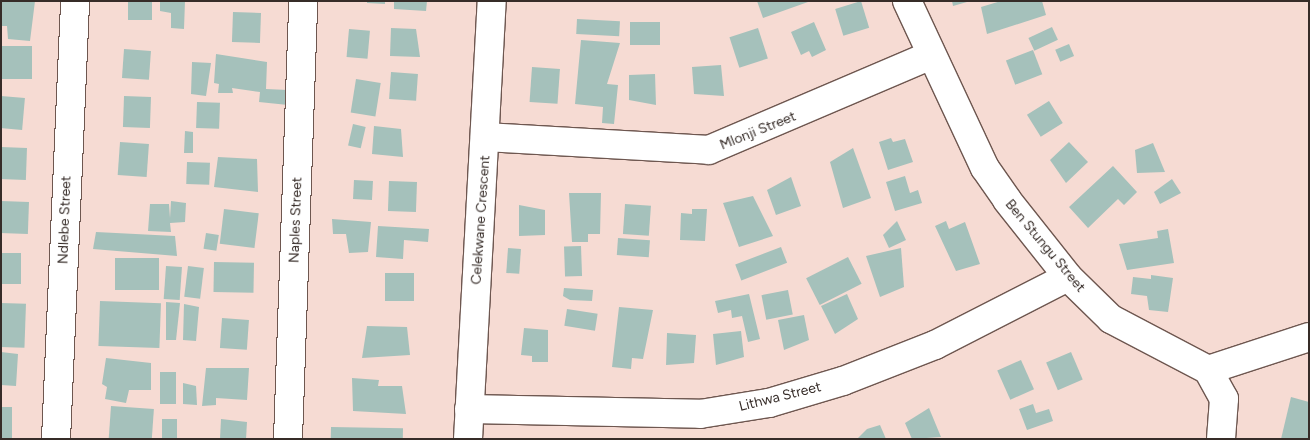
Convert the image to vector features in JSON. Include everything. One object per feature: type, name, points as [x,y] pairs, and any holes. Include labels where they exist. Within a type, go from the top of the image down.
[{"type":"street","name":"Ndlebe Street","points":[[56,439],[75,1]]},
{"type":"street","name":"Naples Street","points":[[288,439],[304,1]]},
{"type":"street","name":"Celekwane Crescent","points":[[468,439],[492,1]]},
{"type":"street","name":"Ben Stungu Street","points":[[907,1],[929,56],[985,168],[1068,277],[1130,332],[1208,370]]},
{"type":"street","name":"Mlonji Street","points":[[486,137],[709,150],[929,56]]},
{"type":"street","name":"Lithwa Street","points":[[469,408],[700,414],[769,403],[843,381],[934,344],[1068,277]]},
{"type":"street","points":[[1221,439],[1224,399],[1208,370],[1309,337]]},
{"type":"building","points":[[1,1],[35,1],[30,41],[8,39],[7,26],[1,26]]},
{"type":"building","points":[[128,1],[152,1],[152,20],[128,20]]},
{"type":"building","points":[[160,1],[185,1],[184,29],[171,28],[171,13],[160,11]]},
{"type":"building","points":[[367,1],[385,1],[385,4],[367,3]]},
{"type":"building","points":[[394,1],[427,1],[426,11],[394,9]]},
{"type":"building","points":[[757,1],[808,1],[808,2],[763,18]]},
{"type":"building","points":[[861,1],[869,28],[843,36],[835,9]]},
{"type":"building","points":[[952,1],[966,1],[967,2],[953,6]]},
{"type":"building","points":[[1001,1],[1042,1],[1046,15],[987,34],[981,7]]},
{"type":"building","points":[[233,12],[261,13],[260,43],[232,42]]},
{"type":"building","points":[[577,19],[620,21],[619,36],[576,34]]},
{"type":"building","points":[[630,22],[660,22],[660,45],[630,45]]},
{"type":"building","points":[[814,22],[826,50],[812,57],[809,51],[801,55],[791,32]]},
{"type":"building","points":[[1052,27],[1058,40],[1034,51],[1028,38]]},
{"type":"building","points":[[391,28],[416,29],[420,57],[390,56]]},
{"type":"building","points":[[758,28],[768,58],[739,68],[729,37]]},
{"type":"building","points":[[349,29],[370,31],[367,59],[347,57]]},
{"type":"building","points":[[581,40],[620,43],[607,84],[618,85],[614,124],[602,123],[603,107],[575,104]]},
{"type":"building","points":[[1069,44],[1074,56],[1060,62],[1055,50]]},
{"type":"building","points":[[1,46],[32,46],[32,79],[1,79]]},
{"type":"building","points":[[124,49],[151,51],[149,80],[122,78]]},
{"type":"building","points":[[1033,50],[1042,74],[1015,85],[1006,60]]},
{"type":"building","points":[[216,54],[267,62],[266,89],[288,90],[288,105],[259,102],[260,92],[232,88],[233,93],[218,93],[219,84],[214,83]]},
{"type":"building","points":[[192,62],[211,63],[206,96],[191,94]]},
{"type":"building","points":[[721,65],[724,96],[694,94],[692,67]]},
{"type":"building","points":[[532,67],[560,69],[557,104],[530,102]]},
{"type":"building","points":[[391,72],[418,74],[416,101],[389,99]]},
{"type":"building","points":[[655,74],[656,105],[629,100],[629,75]]},
{"type":"building","points":[[356,79],[381,83],[375,116],[351,113]]},
{"type":"building","points":[[1,96],[25,98],[22,130],[1,128]]},
{"type":"building","points":[[124,96],[151,97],[150,128],[123,127]]},
{"type":"building","points":[[1049,101],[1063,123],[1041,137],[1027,115]]},
{"type":"building","points":[[197,102],[220,103],[219,129],[196,128]]},
{"type":"building","points":[[353,124],[366,127],[361,148],[348,145]]},
{"type":"building","points":[[374,126],[401,129],[403,157],[372,154]]},
{"type":"building","points":[[185,131],[193,132],[193,153],[184,153]]},
{"type":"building","points":[[891,138],[893,142],[905,139],[913,162],[888,170],[879,142]]},
{"type":"building","points":[[120,142],[149,144],[147,177],[118,175]]},
{"type":"building","points":[[1069,142],[1088,162],[1066,183],[1050,160]]},
{"type":"building","points":[[1153,143],[1165,172],[1137,173],[1135,150]]},
{"type":"building","points":[[1,147],[27,148],[26,180],[1,179]]},
{"type":"building","points":[[853,148],[871,198],[843,208],[830,162]]},
{"type":"building","points":[[218,157],[257,159],[258,192],[214,187]]},
{"type":"building","points":[[187,162],[210,163],[209,185],[186,184]]},
{"type":"building","points":[[1113,166],[1137,192],[1124,205],[1118,199],[1088,228],[1069,207]]},
{"type":"building","points":[[905,176],[910,193],[918,190],[922,203],[895,211],[886,182]]},
{"type":"building","points":[[791,177],[801,206],[776,215],[767,190]]},
{"type":"building","points":[[1172,179],[1181,193],[1160,204],[1154,192]]},
{"type":"building","points":[[354,180],[373,181],[372,200],[353,199]]},
{"type":"building","points":[[389,181],[417,182],[416,212],[388,211]]},
{"type":"building","points":[[569,193],[601,193],[600,234],[588,234],[588,242],[572,242]]},
{"type":"building","points":[[753,196],[773,236],[739,247],[723,203]]},
{"type":"building","points":[[1,201],[29,202],[28,234],[1,233]]},
{"type":"building","points":[[171,201],[186,203],[185,222],[170,223],[171,232],[148,231],[150,204],[169,204],[170,218]]},
{"type":"building","points":[[625,204],[651,206],[649,236],[623,234]]},
{"type":"building","points":[[519,205],[545,210],[545,235],[519,236]]},
{"type":"building","points":[[224,209],[259,213],[254,248],[220,244]]},
{"type":"building","points":[[692,209],[707,209],[705,241],[680,240],[681,213],[692,214]]},
{"type":"building","points":[[332,219],[371,222],[368,252],[349,253],[346,234],[333,234]]},
{"type":"building","points":[[897,221],[906,240],[889,248],[883,235]]},
{"type":"building","points":[[946,221],[949,229],[965,222],[980,264],[956,271],[935,226]]},
{"type":"building","points":[[378,226],[429,229],[428,242],[404,240],[403,259],[376,257]]},
{"type":"building","points":[[1168,229],[1174,263],[1127,270],[1119,244],[1158,238],[1157,231]]},
{"type":"building","points":[[96,232],[175,236],[177,256],[93,249]]},
{"type":"building","points":[[206,233],[219,235],[216,251],[203,249]]},
{"type":"building","points":[[618,238],[650,240],[649,257],[617,255]]},
{"type":"building","points":[[581,246],[582,276],[565,277],[564,247]]},
{"type":"building","points":[[781,247],[787,263],[741,280],[735,265]]},
{"type":"building","points":[[508,248],[521,249],[519,274],[506,273]]},
{"type":"building","points":[[901,248],[904,287],[880,297],[866,256]]},
{"type":"building","points":[[1,253],[21,253],[21,284],[1,284]]},
{"type":"building","points":[[848,257],[862,284],[820,305],[806,278]]},
{"type":"building","points":[[115,258],[159,258],[159,290],[115,290]]},
{"type":"building","points":[[214,262],[254,263],[253,293],[213,292]]},
{"type":"building","points":[[166,266],[182,267],[180,300],[164,299]]},
{"type":"building","points":[[188,266],[204,268],[200,299],[184,297]]},
{"type":"building","points":[[385,273],[414,273],[414,301],[385,301]]},
{"type":"building","points":[[1151,275],[1173,278],[1168,312],[1149,310],[1147,296],[1131,294],[1133,277],[1151,279]]},
{"type":"building","points":[[564,288],[593,290],[592,301],[570,300],[563,296]]},
{"type":"building","points":[[788,290],[793,315],[766,320],[761,295]]},
{"type":"building","points":[[749,294],[760,339],[748,342],[742,316],[732,318],[731,310],[718,313],[715,301]]},
{"type":"building","points":[[847,294],[858,319],[835,334],[821,306]]},
{"type":"building","points":[[100,301],[161,303],[159,348],[98,346]]},
{"type":"building","points":[[166,302],[180,303],[176,340],[166,340]]},
{"type":"building","points":[[1,303],[26,304],[24,348],[1,347]]},
{"type":"building","points":[[184,304],[199,307],[196,341],[183,340]]},
{"type":"building","points":[[619,307],[653,310],[643,359],[632,358],[631,369],[612,367]]},
{"type":"building","points":[[567,309],[598,314],[595,331],[564,326]]},
{"type":"building","points":[[804,315],[809,340],[784,350],[778,320]]},
{"type":"building","points":[[222,318],[249,320],[247,350],[220,348]]},
{"type":"building","points":[[367,326],[407,327],[410,355],[362,358]]},
{"type":"building","points":[[524,328],[548,330],[548,362],[532,362],[532,356],[521,355]]},
{"type":"building","points":[[741,331],[744,357],[716,365],[713,334]]},
{"type":"building","points":[[667,333],[696,335],[694,363],[666,365]]},
{"type":"building","points":[[1,352],[18,354],[16,386],[1,385]]},
{"type":"building","points":[[1071,352],[1083,380],[1058,390],[1046,363]]},
{"type":"building","points":[[106,358],[151,363],[151,390],[129,390],[126,403],[105,399],[107,387],[102,384]]},
{"type":"building","points":[[1021,360],[1034,389],[1010,400],[997,371]]},
{"type":"building","points":[[206,368],[249,368],[247,400],[216,398],[216,405],[202,406]]},
{"type":"building","points":[[160,372],[176,372],[176,404],[160,404]]},
{"type":"building","points":[[352,378],[379,380],[378,386],[402,386],[406,414],[353,411]]},
{"type":"building","points":[[183,383],[196,386],[197,405],[183,404]]},
{"type":"building","points":[[1291,397],[1309,402],[1309,439],[1281,439]]},
{"type":"building","points":[[1033,404],[1036,413],[1049,409],[1053,421],[1027,430],[1019,409]]},
{"type":"building","points":[[111,406],[154,409],[152,439],[109,439]]},
{"type":"building","points":[[1,407],[12,407],[12,438],[1,438]]},
{"type":"building","points":[[929,408],[941,437],[912,439],[905,423]]},
{"type":"building","points":[[162,419],[177,419],[177,439],[162,439]]},
{"type":"building","points":[[221,419],[247,422],[246,439],[220,439]]},
{"type":"building","points":[[880,425],[886,439],[857,439],[867,429]]},
{"type":"building","points":[[331,427],[403,428],[403,439],[331,439]]}]
